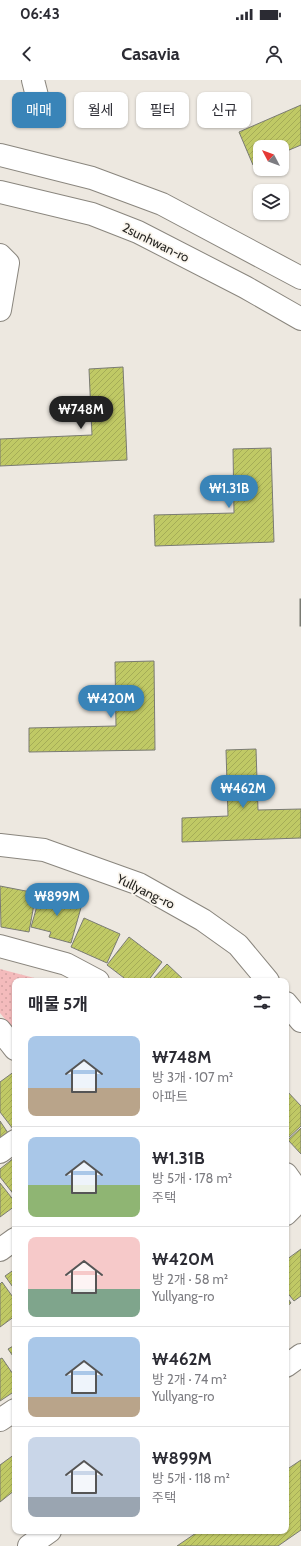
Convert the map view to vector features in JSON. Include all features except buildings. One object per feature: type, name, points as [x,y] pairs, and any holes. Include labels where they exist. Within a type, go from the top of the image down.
[{"type":"street","points":[[0,155],[92,178],[162,204],[269,259],[301,278]]},
{"type":"street","name":"2sunhwan-ro","points":[[0,192],[92,214],[138,232],[245,287],[301,320]]},
{"type":"street","points":[[0,255],[8,263],[0,310]]},
{"type":"street","name":"Yullyang-ro","points":[[0,845],[44,850],[139,884],[203,920],[232,941],[265,978]]},
{"type":"street","points":[[0,946],[66,964],[92,978]]},
{"type":"street","points":[[289,1007],[301,1021]]},
{"type":"street","points":[[0,1030],[10,1051]]},
{"type":"street","points":[[0,1152],[12,1143]]},
{"type":"street","points":[[289,1178],[301,1195],[289,1211]]},
{"type":"street","points":[[0,1250],[12,1241]]},
{"type":"street","points":[[289,1364],[301,1355]]},
{"type":"street","points":[[0,1420],[12,1412]]},
{"type":"street","points":[[29,1546],[46,1534]]},
{"type":"shaded area","points":[[0,969],[34,978],[12,978],[12,1027],[0,1013]]}]
